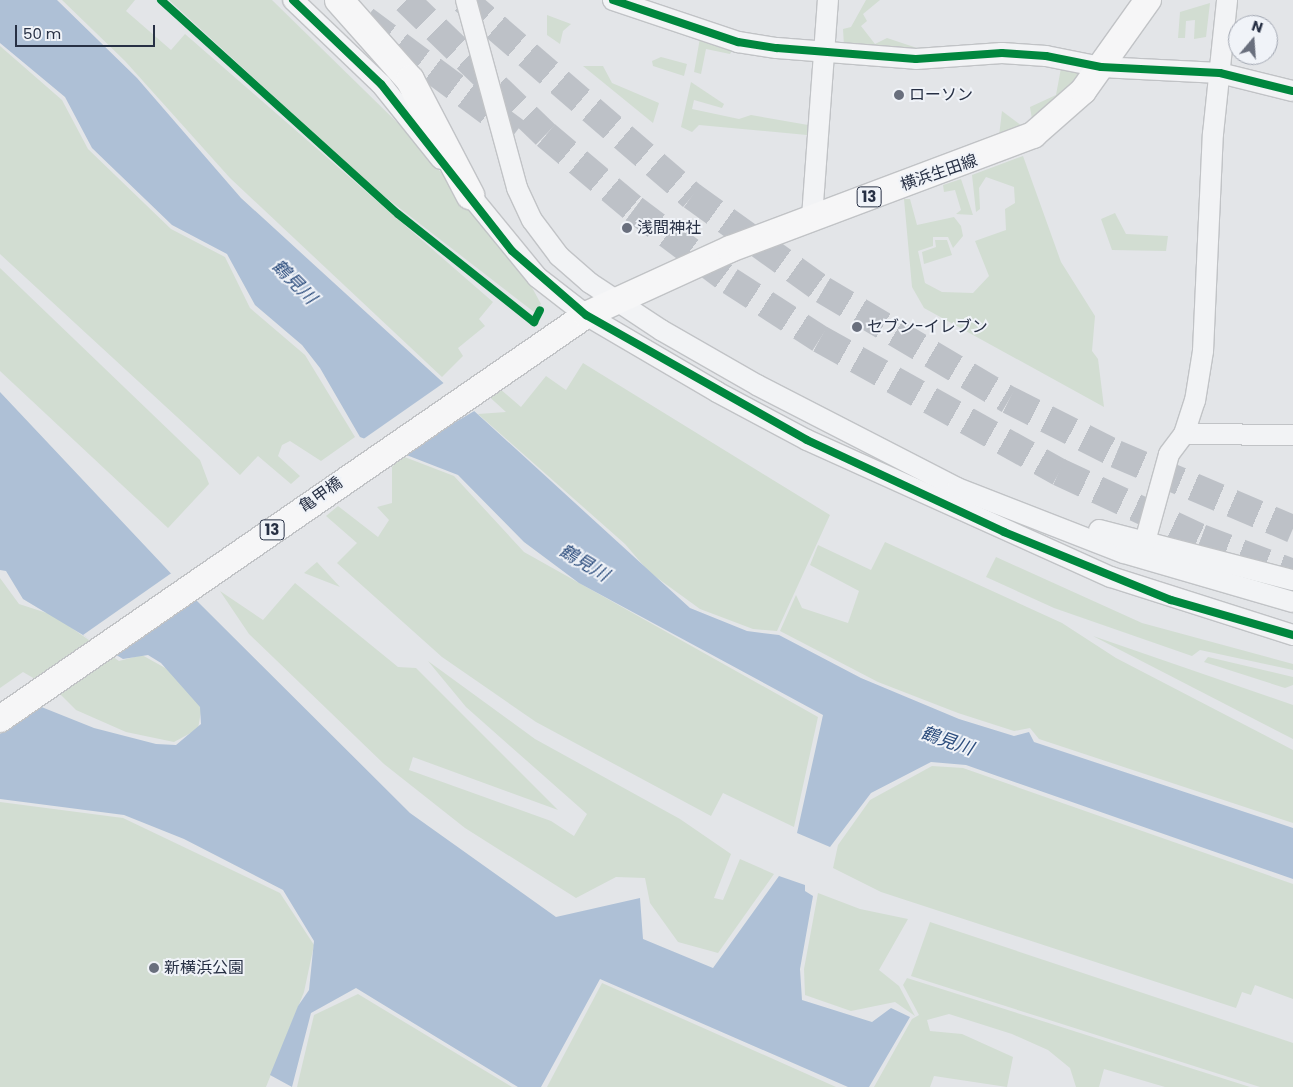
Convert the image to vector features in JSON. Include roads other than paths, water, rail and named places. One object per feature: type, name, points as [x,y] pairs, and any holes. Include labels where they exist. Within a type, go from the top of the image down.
[{"type":"highway","points":[[339,0],[410,80],[470,195]]},
{"type":"main road","name":"横浜生田線","points":[[546,343],[586,315],[614,300],[812,217],[992,154],[1033,135],[1067,109],[1101,68],[1148,0]]},
{"type":"main road","name":"亀甲橋","points":[[0,719],[546,343]]},
{"type":"street","points":[[293,0],[382,84],[537,277],[586,315],[807,440],[1111,577],[1293,635]]},
{"type":"street","points":[[466,0],[507,160],[532,220],[559,256],[614,300],[758,385],[927,471],[1025,518],[1284,607]]},
{"type":"street","points":[[613,0],[738,42],[916,59],[1002,53],[1101,68],[1220,72],[1293,91]]},
{"type":"street","points":[[812,217],[826,50],[828,0]]},
{"type":"street","points":[[1144,545],[1169,454],[1184,434],[1203,351],[1220,72],[1227,0]]},
{"type":"street","points":[[1184,434],[1293,435]]},
{"type":"street","points":[[927,471],[1144,545],[1293,580]]},
{"type":"street","points":[[894,478],[1122,565],[1284,607]]},
{"type":"water","name":"鶴見川","points":[[0,0],[57,0],[137,78],[241,198],[690,608],[747,631],[779,635],[861,678],[959,719],[1014,736],[1029,732],[1034,742],[1293,828],[1293,879],[966,765],[931,762],[871,793],[830,847],[797,833],[823,715],[579,583],[524,542],[458,475],[360,437],[320,368],[302,345],[255,305],[227,254],[172,225],[92,148],[65,97],[0,43]]},
{"type":"water","points":[[0,392],[195,599],[410,813],[556,917],[640,898],[643,939],[713,968],[779,876],[805,885],[805,891],[813,896],[800,969],[802,1000],[872,1022],[891,1008],[910,1017],[869,1087],[848,1087],[600,979],[541,1087],[518,1087],[356,988],[311,1013],[292,1087],[270,1075],[298,1006],[309,990],[314,941],[283,890],[184,839],[124,815],[0,799],[0,734],[39,706],[94,728],[156,744],[176,745],[201,724],[200,707],[161,663],[148,655],[123,659],[23,599],[6,571],[0,570]]},
{"type":"tunnel","points":[[406,0],[546,135],[634,209],[730,281],[820,339],[1059,472],[1201,538],[1293,573]]},
{"type":"tunnel","points":[[464,0],[692,196],[823,290],[1009,400],[1116,454],[1293,529]]},
{"type":"tunnel","points":[[365,20],[516,132]]},
{"type":"place","name":"ローソン","points":[[899,95]]},
{"type":"place","name":"浅間神社","points":[[627,228]]},
{"type":"place","name":"セブン-イレブン","points":[[857,327]]},
{"type":"place","name":"新横浜公園","points":[[154,968]]}]
